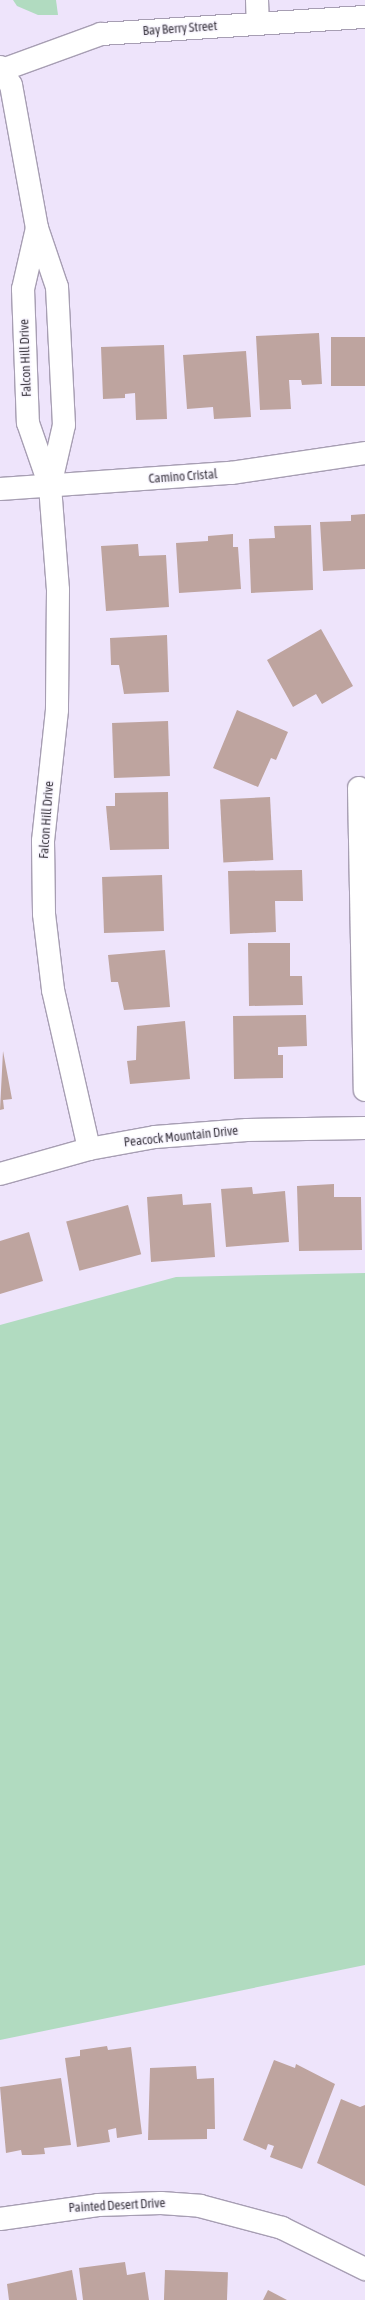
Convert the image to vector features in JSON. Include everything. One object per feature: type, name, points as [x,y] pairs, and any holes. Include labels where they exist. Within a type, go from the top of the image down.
[{"type":"street","points":[[257,0],[258,24]]},
{"type":"street","name":"Bay Berry Street","points":[[1,68],[100,34],[365,17]]},
{"type":"street","name":"Falcon Hill Drive","points":[[1,68],[11,84],[37,228],[57,287],[64,425],[50,486]]},
{"type":"street","name":"Falcon Hill Drive","points":[[37,228],[23,289],[28,423],[50,486],[58,590],[57,710],[43,841],[44,914],[52,990],[89,1149]]},
{"type":"street","name":"Camino Cristal","points":[[0,488],[50,486],[231,473],[365,452]]},
{"type":"street","points":[[359,788],[365,1090]]},
{"type":"street","name":"Peacock Mountain Drive","points":[[0,1174],[89,1149],[156,1138],[246,1130],[365,1128]]},
{"type":"street","name":"Painted Desert Drive","points":[[0,2219],[98,2205],[161,2202],[200,2206],[289,2231],[365,2269]]},
{"type":"green space","points":[[13,0],[56,0],[58,15],[38,15],[17,6]]},
{"type":"green space","points":[[365,1273],[365,1965],[0,2040],[0,1325],[176,1277]]},
{"type":"building","points":[[319,333],[322,384],[302,385],[301,380],[289,380],[291,409],[260,410],[256,336]]},
{"type":"building","points":[[331,337],[365,337],[365,386],[331,386]]},
{"type":"building","points":[[164,345],[167,419],[136,420],[135,393],[125,394],[125,398],[103,399],[101,347]]},
{"type":"building","points":[[246,351],[251,417],[214,419],[213,407],[187,409],[183,355]]},
{"type":"building","points":[[365,514],[365,569],[323,571],[320,522],[351,521],[351,515]]},
{"type":"building","points":[[311,525],[313,590],[251,593],[249,539],[275,538],[274,526]]},
{"type":"building","points":[[233,534],[233,547],[238,547],[241,589],[179,593],[176,543],[208,541],[208,536]]},
{"type":"building","points":[[138,544],[139,556],[166,555],[169,607],[106,611],[101,546]]},
{"type":"building","points":[[321,629],[353,686],[322,704],[316,694],[293,707],[267,660]]},
{"type":"building","points":[[167,635],[169,692],[124,694],[119,665],[111,665],[110,638]]},
{"type":"building","points":[[237,710],[288,732],[276,760],[271,758],[258,787],[213,768]]},
{"type":"building","points":[[168,721],[170,776],[114,778],[112,723]]},
{"type":"building","points":[[168,792],[169,849],[110,850],[106,806],[115,806],[115,793]]},
{"type":"building","points":[[270,797],[273,860],[223,863],[220,800]]},
{"type":"building","points":[[302,870],[303,901],[275,901],[276,932],[230,934],[228,871]]},
{"type":"building","points":[[162,875],[164,931],[104,933],[102,877]]},
{"type":"building","points":[[248,943],[290,943],[290,976],[302,976],[303,1005],[249,1006]]},
{"type":"building","points":[[165,950],[170,1007],[124,1010],[118,982],[111,982],[108,955]]},
{"type":"building","points":[[306,1015],[307,1046],[278,1047],[278,1055],[283,1055],[283,1078],[234,1079],[233,1016]]},
{"type":"building","points":[[185,1021],[190,1079],[130,1084],[127,1061],[136,1060],[137,1026]]},
{"type":"building","points":[[3,1051],[12,1099],[3,1100],[4,1109],[0,1110]]},
{"type":"building","points":[[334,1184],[334,1197],[361,1197],[362,1250],[299,1251],[297,1186]]},
{"type":"building","points":[[252,1187],[253,1194],[285,1191],[289,1242],[226,1247],[221,1189]]},
{"type":"building","points":[[182,1194],[183,1205],[211,1203],[215,1257],[151,1262],[147,1197]]},
{"type":"building","points":[[128,1205],[141,1254],[79,1271],[66,1222]]},
{"type":"building","points":[[29,1232],[43,1281],[0,1294],[0,1241]]},
{"type":"building","points":[[107,2046],[108,2050],[131,2047],[142,2134],[117,2138],[116,2128],[108,2130],[110,2142],[77,2147],[65,2058],[80,2056],[80,2050]]},
{"type":"building","points":[[274,2060],[295,2068],[296,2064],[335,2084],[302,2169],[270,2157],[274,2146],[268,2144],[266,2150],[243,2140]]},
{"type":"building","points":[[196,2066],[197,2079],[214,2078],[215,2129],[207,2129],[207,2139],[148,2140],[150,2068]]},
{"type":"building","points":[[61,2078],[71,2145],[44,2148],[45,2154],[22,2155],[21,2150],[6,2153],[0,2087]]},
{"type":"building","points":[[341,2099],[360,2107],[365,2105],[365,2186],[317,2163]]},
{"type":"building","points":[[125,2262],[127,2275],[145,2272],[149,2300],[83,2300],[79,2268]]},
{"type":"building","points":[[72,2270],[77,2300],[9,2300],[7,2284]]},
{"type":"building","points":[[165,2270],[228,2272],[227,2300],[164,2300]]},
{"type":"building","points":[[268,2290],[287,2300],[263,2300]]}]
